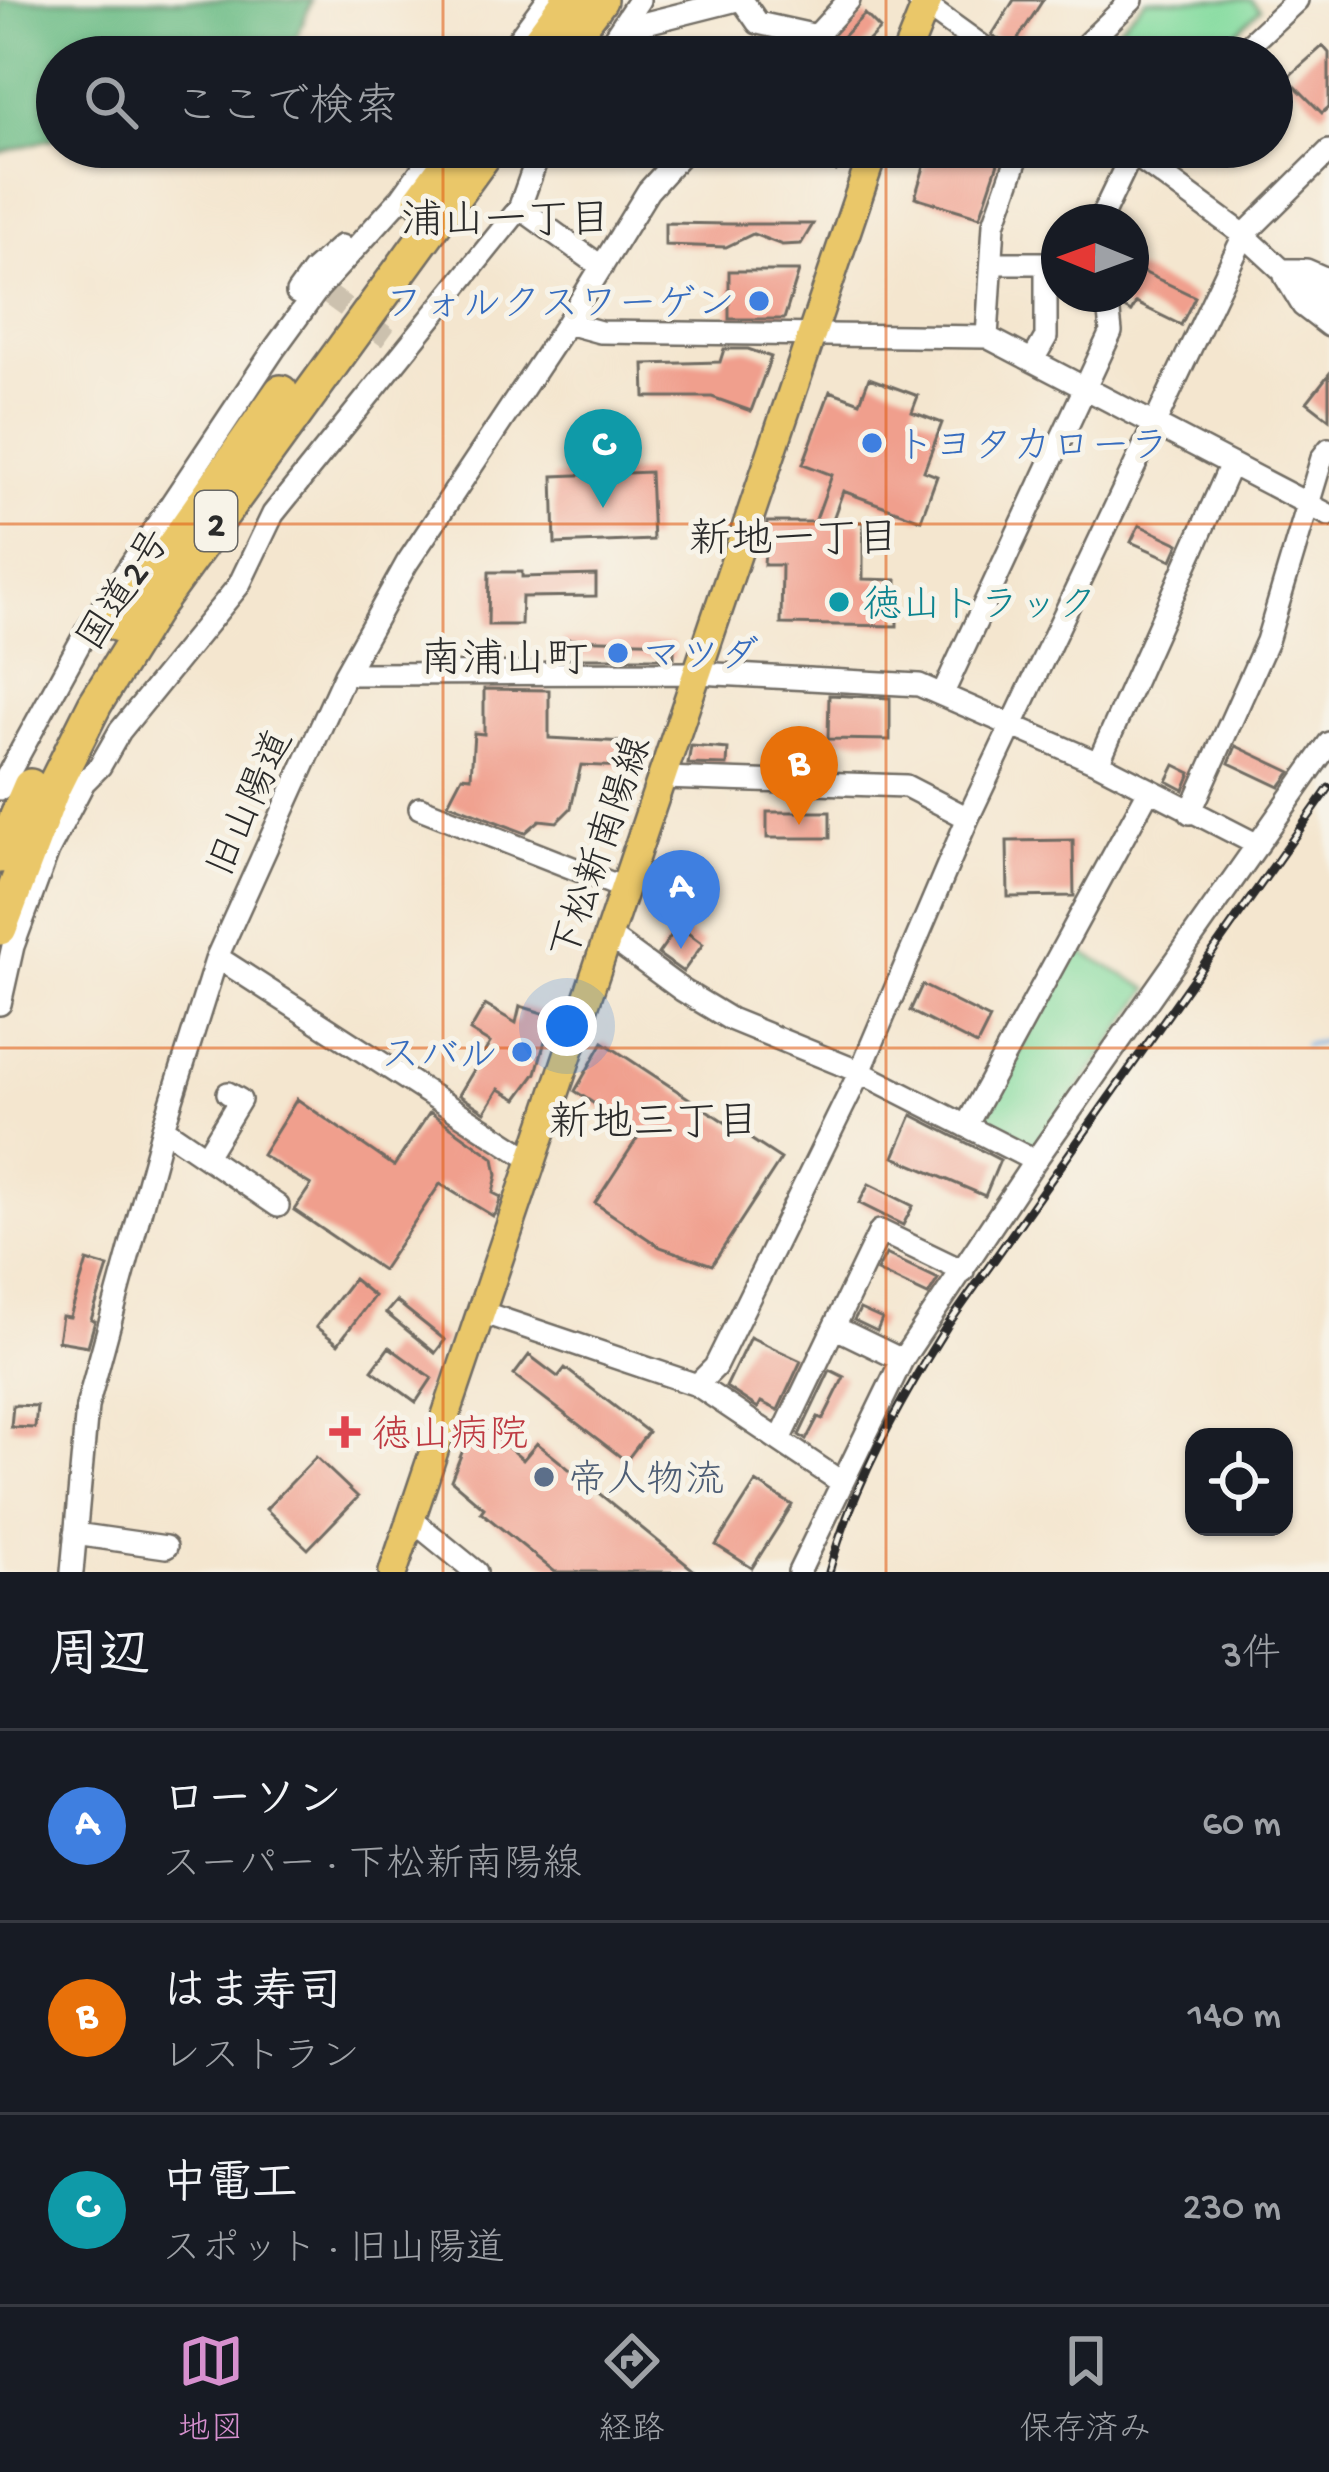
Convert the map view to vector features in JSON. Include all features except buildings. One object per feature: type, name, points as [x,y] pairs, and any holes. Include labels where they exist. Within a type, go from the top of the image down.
[{"type":"highway","points":[[542,36],[569,0]]},
{"type":"highway","points":[[573,36],[600,0]]},
{"type":"highway","name":"国道2号","points":[[0,856],[74,697],[141,586],[445,168]]},
{"type":"highway","name":"国道2号","points":[[4,939],[53,788],[95,704],[158,603],[230,460],[473,168]]},
{"type":"main road","points":[[913,36],[926,2]]},
{"type":"main road","name":"下松新南陽線","points":[[393,1572],[868,168]]},
{"type":"street","points":[[520,36],[547,0]]},
{"type":"street","points":[[615,36],[639,0]]},
{"type":"street","points":[[634,36],[643,24],[740,0],[758,23],[817,36],[849,0]]},
{"type":"street","points":[[1095,36],[1132,0]]},
{"type":"street","points":[[1258,36],[1297,0]]},
{"type":"street","points":[[926,2],[970,36]]},
{"type":"street","points":[[697,1385],[715,1367],[860,1072],[968,818],[1244,235],[1329,152]]},
{"type":"street","points":[[0,789],[87,630],[230,460],[315,292],[423,168]]},
{"type":"street","points":[[0,1004],[4,939],[84,782],[239,585],[273,514],[520,208],[534,168]]},
{"type":"street","name":"旧山陽道","points":[[72,1572],[87,1407],[163,1128],[217,957],[345,674],[407,563],[567,323],[648,191],[669,168]]},
{"type":"street","points":[[987,337],[994,224],[1014,168]]},
{"type":"street","points":[[1106,204],[1121,168]]},
{"type":"street","points":[[1155,168],[1329,303]]},
{"type":"street","points":[[520,208],[602,267]]},
{"type":"street","points":[[993,263],[1046,263],[1046,337],[1034,358]]},
{"type":"street","points":[[1282,270],[1306,270],[1329,280]]},
{"type":"street","points":[[1282,270],[1304,306],[1329,326]]},
{"type":"street","points":[[942,695],[1111,332],[1109,312]]},
{"type":"street","points":[[567,323],[600,332],[987,337],[1329,514]]},
{"type":"street","points":[[388,338],[405,354]]},
{"type":"street","points":[[1190,813],[1268,641],[1329,448]]},
{"type":"street","points":[[1097,763],[1231,464]]},
{"type":"street","points":[[345,674],[698,673],[919,685],[1097,763],[1258,845]]},
{"type":"street","points":[[799,1572],[902,1360],[1329,743]]},
{"type":"street","points":[[663,778],[906,786],[968,818]]},
{"type":"street","points":[[966,1126],[1149,790]]},
{"type":"street","points":[[420,808],[626,889]]},
{"type":"street","points":[[610,937],[730,1019],[860,1072],[1035,1162]]},
{"type":"street","points":[[217,957],[532,1160]]},
{"type":"street","points":[[206,1156],[240,1100],[228,1093]]},
{"type":"street","points":[[163,1128],[278,1206]]},
{"type":"street","points":[[780,1440],[880,1232],[963,1271]]},
{"type":"street","points":[[481,1312],[697,1385],[841,1482]]},
{"type":"street","points":[[834,1327],[902,1360]]},
{"type":"street","points":[[411,1519],[476,1572]]},
{"type":"street","points":[[75,1534],[166,1547]]},
{"type":"green space","points":[[0,0],[311,0],[297,36],[36,36],[36,143],[0,153]]},
{"type":"green space","points":[[1146,0],[1251,0],[1260,9],[1232,36],[1110,36]]},
{"type":"green space","points":[[1072,947],[1149,989],[1034,1153],[981,1127]]},
{"type":"waterway","points":[[1304,1045],[1329,1041]]},
{"type":"tunnel","points":[[329,295],[388,338]]},
{"type":"railway","points":[[829,1572],[879,1445],[947,1326],[1329,788]]},
{"type":"place","name":"フォルクスワーゲン","points":[[759,301]]},
{"type":"place","name":"トヨタカローラ","points":[[872,443]]},
{"type":"place","name":"中電工","points":[[603,508]]},
{"type":"place","name":"徳山トラック","points":[[839,602]]},
{"type":"place","name":"マツダ","points":[[618,653]]},
{"type":"place","name":"はま寿司","points":[[799,825]]},
{"type":"place","name":"ローソン","points":[[681,949]]},
{"type":"place","name":"スバル","points":[[522,1052]]},
{"type":"place","name":"徳山病院","points":[[345,1432]]},
{"type":"place","name":"帝人物流","points":[[544,1477]]},
{"type":"district","name":"浦山一丁目","points":[[506,217]]},
{"type":"district","name":"新地一丁目","points":[[794,536]]},
{"type":"district","name":"南浦山町","points":[[504,656]]},
{"type":"district","name":"新地三丁目","points":[[654,1119]]}]
